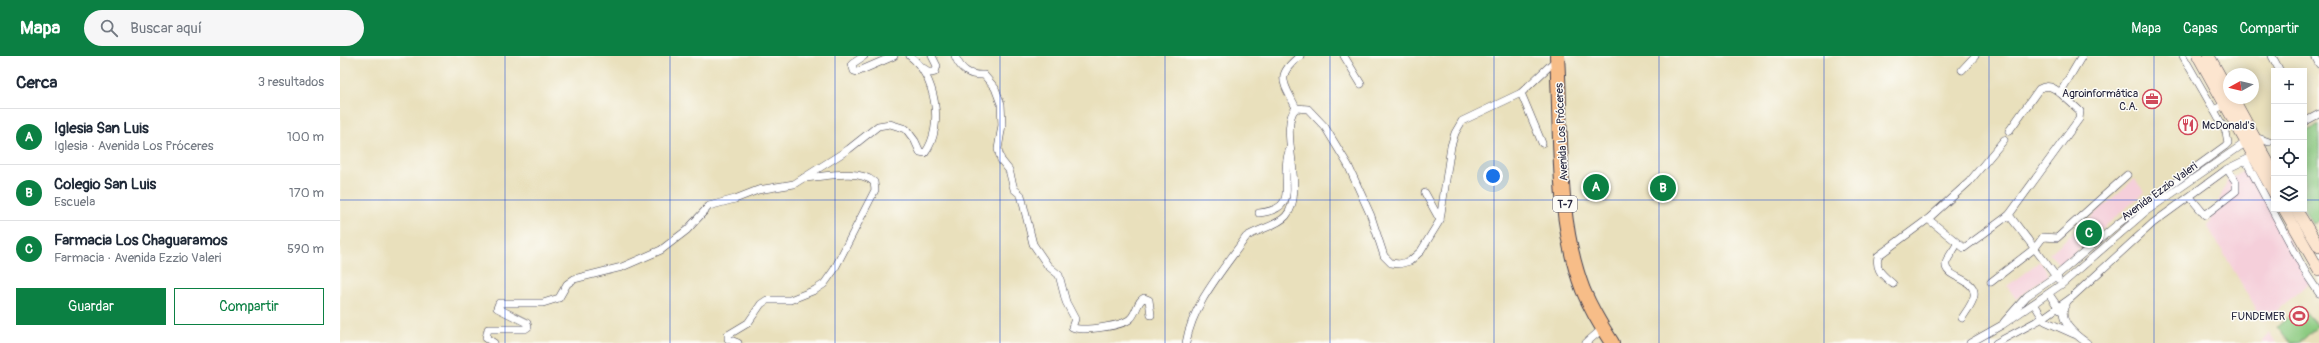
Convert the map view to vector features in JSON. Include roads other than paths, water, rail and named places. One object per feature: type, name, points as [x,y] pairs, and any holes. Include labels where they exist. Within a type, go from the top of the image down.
[{"type":"highway","name":"Avenida Los Próceres","points":[[1559,57],[1562,162],[1570,242],[1583,289],[1602,328],[1612,343]]},
{"type":"highway","name":"Avenida Los Próceres","points":[[1559,57],[1575,231],[1588,282],[1607,326],[1619,343]]},
{"type":"street","points":[[864,56],[852,64],[854,71],[857,72],[894,56]]},
{"type":"street","points":[[910,56],[920,66],[931,73],[936,72],[937,66],[932,56]]},
{"type":"street","points":[[955,56],[968,74],[984,75],[995,88],[1002,108],[998,149],[1001,160],[1009,170],[1014,188],[1021,195],[1035,249],[1059,275],[1066,302],[1075,319],[1072,327],[1095,329],[1122,324],[1131,318],[1140,300],[1144,298],[1150,300],[1151,315]]},
{"type":"street","points":[[1186,343],[1192,321],[1202,300],[1246,237],[1256,230],[1269,227],[1285,218],[1292,209],[1294,188],[1291,147],[1291,119],[1296,108],[1284,82],[1284,73],[1286,66],[1300,56]]},
{"type":"street","points":[[1344,56],[1361,84]]},
{"type":"street","points":[[1962,70],[1975,56]]},
{"type":"street","points":[[2060,93],[2082,56]]},
{"type":"street","points":[[2002,325],[2009,315],[2027,296],[2056,276],[2119,223],[2228,142],[2226,132],[2183,56]]},
{"type":"street","points":[[2198,56],[2223,94]]},
{"type":"street","points":[[2209,56],[2223,81]]},
{"type":"street","points":[[2272,56],[2278,68]]},
{"type":"street","points":[[2314,56],[2319,64]]},
{"type":"street","points":[[1296,108],[1308,109],[1325,127],[1348,164],[1371,216],[1384,256],[1391,263],[1399,264],[1410,261],[1421,251],[1440,220],[1451,146],[1462,121],[1521,93],[1559,57]]},
{"type":"street","points":[[494,343],[486,338],[488,329],[525,329],[528,327],[527,323],[497,308],[499,303],[543,303],[558,298],[567,284],[574,279],[622,267],[661,250],[687,230],[709,206],[735,200],[758,190],[794,184],[828,164],[881,124],[890,124],[906,129],[915,140],[920,152],[926,153],[933,132],[936,98],[920,66]]},
{"type":"street","points":[[1928,218],[1957,244],[1964,248],[1967,247],[2009,215],[2079,119],[2080,112],[2052,87],[2045,86],[2040,89],[2010,131]]},
{"type":"street","points":[[1521,93],[1542,143]]},
{"type":"street","points":[[2214,110],[2223,104]]},
{"type":"street","points":[[2230,104],[2250,140],[2261,150],[2271,168]]},
{"type":"street","points":[[2307,118],[2319,114]]},
{"type":"street","points":[[1893,284],[1879,272],[1876,265],[1878,256],[1928,218],[1969,182],[2004,140]]},
{"type":"street","name":"Avenida Ezzio Valeri","points":[[1970,343],[2002,325],[2049,294],[2145,212],[2250,140]]},
{"type":"street","points":[[1259,213],[1274,212],[1282,207],[1285,201],[1287,192],[1286,162],[1291,147]]},
{"type":"street","points":[[2261,150],[2271,183]]},
{"type":"street","points":[[2261,150],[2307,275],[2319,293]]},
{"type":"street","name":"Avenida Ezzio Valeri","points":[[1996,343],[2043,318],[2071,298],[2153,224],[2227,169],[2261,150]]},
{"type":"street","points":[[2190,197],[2205,215],[2236,191],[2236,182],[2227,169]]},
{"type":"street","points":[[738,343],[728,340],[728,335],[748,323],[761,304],[767,300],[790,300],[815,290],[824,284],[834,270],[875,190],[874,182],[863,176],[840,175],[803,178]]},
{"type":"street","points":[[1991,282],[2034,248],[2043,237],[2057,238],[2127,175]]},
{"type":"street","points":[[1425,193],[1440,220]]},
{"type":"street","points":[[2286,212],[2319,270]]},
{"type":"street","points":[[2298,212],[2319,247]]},
{"type":"street","points":[[2009,215],[2062,284]]},
{"type":"street","points":[[2119,223],[2125,229]]},
{"type":"street","points":[[1957,244],[1946,263],[1946,267],[1949,272],[1971,284],[1974,290],[1974,298],[1962,318]]},
{"type":"street","points":[[2049,294],[2058,307],[2067,325],[2075,335]]},
{"type":"street","points":[[2063,316],[2065,303],[2071,298]]},
{"type":"street","points":[[2034,304],[2043,318],[2050,324],[2075,335],[2087,343]]},
{"type":"street","points":[[1586,343],[1602,328]]},
{"type":"place","name":"Agroinformática C.A.","points":[[2152,99]]},
{"type":"place","name":"McDonald's","points":[[2188,125]]},
{"type":"place","name":"Iglesia San Luis","points":[[1596,187]]},
{"type":"place","name":"Colegio San Luis","points":[[1663,188]]},
{"type":"place","name":"Farmacia Los Chaguaramos","points":[[2089,233]]},
{"type":"place","name":"FUNDEMER","points":[[2299,316]]}]
